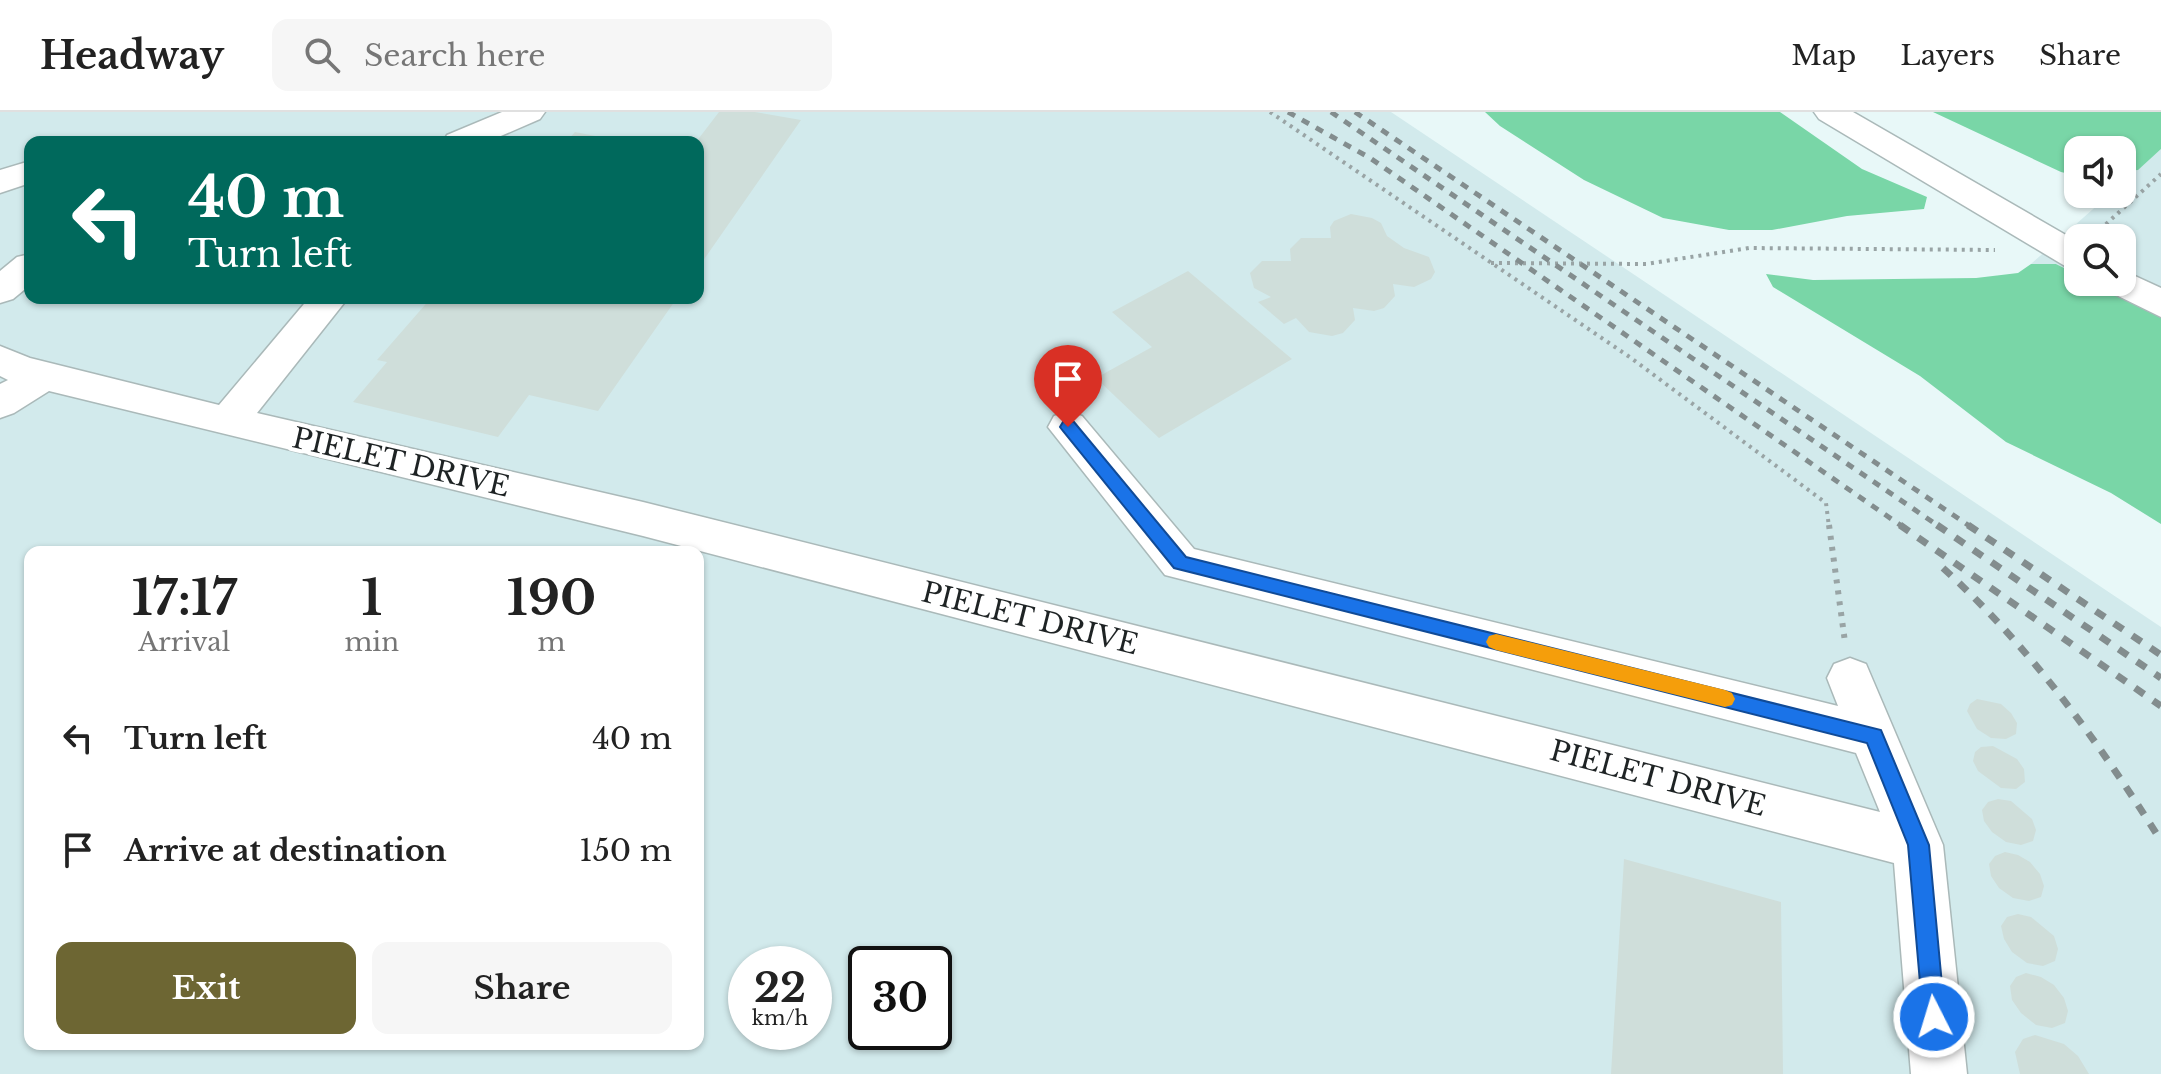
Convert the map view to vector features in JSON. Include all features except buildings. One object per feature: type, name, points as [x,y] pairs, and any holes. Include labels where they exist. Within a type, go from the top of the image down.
[{"type":"street","points":[[473,136],[529,112]]},
{"type":"street","points":[[1830,112],[2064,250]]},
{"type":"street","points":[[0,182],[24,174]]},
{"type":"street","points":[[0,290],[24,271]]},
{"type":"street","points":[[2136,290],[2161,304]]},
{"type":"street","points":[[228,421],[325,304]]},
{"type":"street","name":"PIELET DRIVE","points":[[0,360],[44,376],[140,401],[643,519],[1918,845]]},
{"type":"street","points":[[0,403],[44,376]]},
{"type":"street","points":[[1068,427],[1180,563],[1874,736]]},
{"type":"street","points":[[1850,678],[1918,845],[1939,1074]]},
{"type":"path","points":[[1270,112],[1631,358],[1826,503],[1850,678]]},
{"type":"path","points":[[2106,224],[2161,174]]},
{"type":"path","points":[[1491,263],[1646,264],[1749,248],[1999,250]]},
{"type":"shaded area","points":[[0,112],[1391,112],[2161,627],[2161,1074],[0,1074]]},
{"type":"shaded area","points":[[2161,149],[2161,314],[2123,296],[2136,296],[2136,224],[2076,224],[2094,208],[2136,208],[2136,171]]},
{"type":"shaded area","points":[[2064,235],[2064,268],[2056,264],[2031,264]]},
{"type":"green space","points":[[1485,112],[1780,112],[1862,169],[1927,197],[1924,209],[1847,216],[1772,230],[1729,230],[1663,218],[1584,180],[1500,126]]},
{"type":"green space","points":[[1933,112],[2161,112],[2161,149],[2138,170],[2136,136],[2064,136],[2064,173]]},
{"type":"green space","points":[[2031,264],[2056,264],[2064,268],[2064,296],[2123,296],[2161,314],[2161,524],[2111,493],[2006,442],[1920,376],[1773,287],[1766,274],[1813,280],[1976,278],[2018,273]]},
{"type":"railway","points":[[1288,112],[1370,158],[1903,527]]},
{"type":"railway","points":[[1331,112],[1940,527]]},
{"type":"railway","points":[[1355,112],[1971,527]]},
{"type":"railway","points":[[1900,525],[2161,706]]},
{"type":"railway","points":[[1937,525],[2161,678]]},
{"type":"railway","points":[[1968,525],[2161,655]]},
{"type":"railway","points":[[1943,568],[2034,663],[2113,767],[2161,841]]},
{"type":"slow traffic","points":[[1496,642],[1725,699]]},
{"type":"route","points":[[1068,427],[1180,563],[1874,736],[1918,845],[1934,1017]]}]
